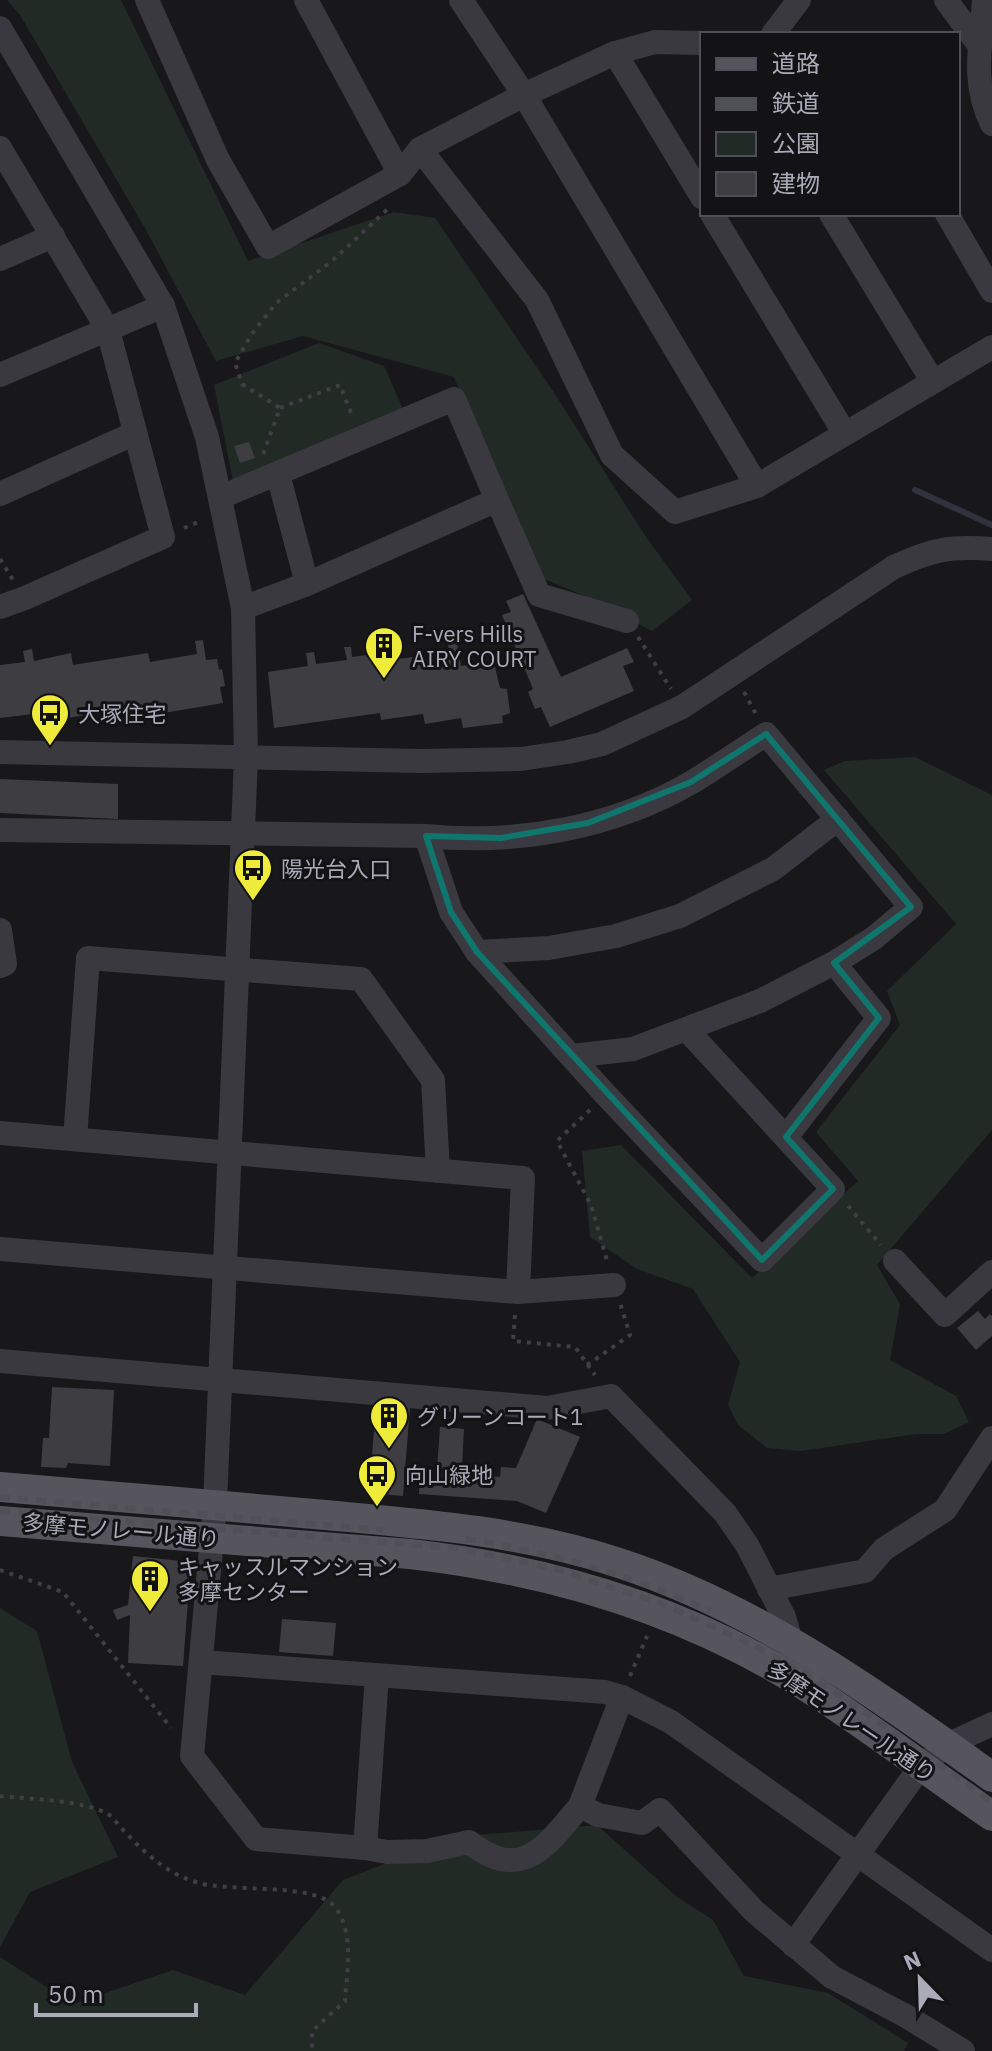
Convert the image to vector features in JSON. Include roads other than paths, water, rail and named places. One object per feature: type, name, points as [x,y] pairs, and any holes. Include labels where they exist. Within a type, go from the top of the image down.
[{"type":"main road","name":"多摩モノレール通り","points":[[0,1487],[459,1527],[563,1546],[676,1584],[791,1641],[992,1777]]},
{"type":"main road","name":"多摩モノレール通り","points":[[0,1521],[455,1559],[556,1578],[609,1595],[745,1652],[809,1688],[992,1816]]},
{"type":"street","points":[[147,0],[218,160],[268,247],[400,174],[420,149],[524,95],[615,53],[655,42],[700,43]]},
{"type":"street","points":[[306,0],[400,174]]},
{"type":"street","points":[[461,0],[524,95],[757,486]]},
{"type":"street","points":[[775,32],[799,0]]},
{"type":"street","points":[[946,0],[980,46]]},
{"type":"street","points":[[982,2],[980,46],[968,74],[992,124]]},
{"type":"street","points":[[0,28],[163,306],[207,437],[243,608],[246,757],[215,1505],[192,1756],[256,1839],[387,1852],[427,1851],[469,1842],[485,1854],[505,1859],[523,1858],[537,1854],[580,1806],[622,1697]]},
{"type":"street","points":[[615,53],[700,194]]},
{"type":"street","points":[[0,148],[108,330],[133,434],[163,537],[0,607]]},
{"type":"street","points":[[420,149],[537,300],[612,455],[675,512],[757,486],[992,347]]},
{"type":"street","points":[[713,216],[845,434]]},
{"type":"street","points":[[832,216],[933,382]]},
{"type":"street","points":[[948,216],[992,291]]},
{"type":"street","points":[[0,259],[53,236]]},
{"type":"street","points":[[0,375],[163,306]]},
{"type":"street","points":[[222,504],[270,467],[361,439],[454,399],[539,595],[627,621]]},
{"type":"street","points":[[0,494],[133,434]]},
{"type":"street","points":[[270,467],[307,584]]},
{"type":"street","points":[[243,608],[307,584],[497,500]]},
{"type":"street","points":[[0,752],[421,761],[521,759],[602,744],[677,698],[734,672],[894,567],[923,554],[955,546],[992,549]]},
{"type":"street","points":[[0,830],[426,836],[461,840],[541,834],[631,810],[691,782],[766,734],[911,907],[874,938],[834,963],[760,1001],[633,1049],[572,1056]]},
{"type":"street","points":[[477,952],[549,948],[616,936],[680,916],[773,869],[838,819]]},
{"type":"street","points":[[426,836],[451,912],[477,952],[606,1095],[762,1260],[833,1189],[687,1030]]},
{"type":"street","points":[[0,930],[5,964],[0,966]]},
{"type":"street","points":[[75,1139],[88,958],[361,979],[433,1080],[438,1171]]},
{"type":"street","points":[[786,1137],[879,1018],[834,963]]},
{"type":"street","points":[[0,1133],[523,1178],[518,1292]]},
{"type":"street","points":[[0,1249],[518,1292],[614,1285]]},
{"type":"street","points":[[895,1261],[945,1315],[992,1272]]},
{"type":"street","points":[[0,1361],[547,1408],[611,1396],[725,1513],[747,1545],[784,1617],[791,1641]]},
{"type":"street","points":[[769,1589],[865,1571],[884,1549],[945,1510],[992,1438]]},
{"type":"street","points":[[201,1662],[605,1692],[622,1697],[671,1722],[992,1950]]},
{"type":"street","points":[[365,1848],[377,1675]]},
{"type":"street","points":[[793,1945],[921,1766],[947,1745],[992,1724]]},
{"type":"street","points":[[580,1806],[598,1815],[642,1823],[660,1810],[754,1911],[832,1977],[906,2016],[963,2051]]},
{"type":"waterway","points":[[915,490],[992,525]]},
{"type":"railway","points":[[0,1497],[383,1530]]},
{"type":"railway","points":[[0,1511],[453,1548],[556,1569],[665,1605],[755,1646],[813,1678],[992,1802]]},
{"type":"railway","points":[[466,1539],[591,1567],[711,1611]]},
{"type":"place","name":"F-vers Hills AIRY COURT","points":[[384,680]]},
{"type":"place","name":"大塚住宅","points":[[50,747]]},
{"type":"place","name":"陽光台入口","points":[[253,902]]},
{"type":"place","name":"グリーンコート1","points":[[389,1450]]},
{"type":"place","name":"向山緑地","points":[[377,1508]]},
{"type":"place","name":"キャッスルマンション 多摩センター","points":[[150,1613]]}]
